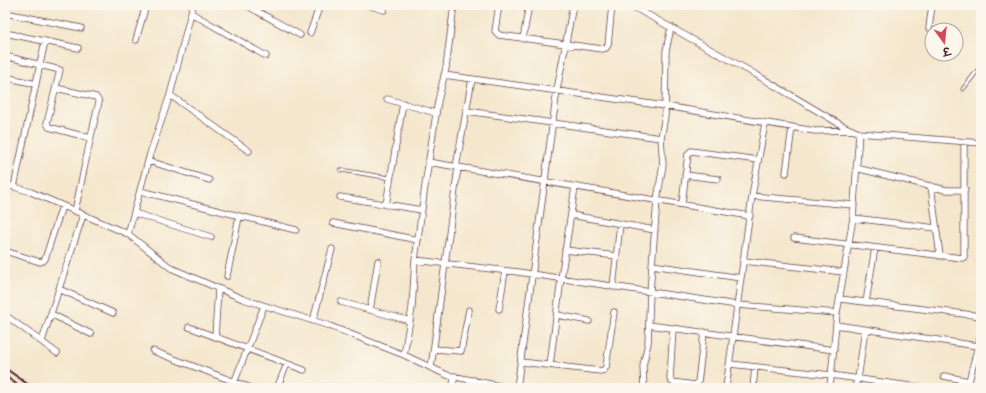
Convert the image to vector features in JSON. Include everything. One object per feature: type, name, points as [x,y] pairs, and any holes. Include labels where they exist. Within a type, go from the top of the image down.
[{"type":"street","points":[[136,40],[146,5]]},
{"type":"street","points":[[128,234],[170,95],[193,5]]},
{"type":"street","points":[[246,5],[300,35]]},
{"type":"street","points":[[310,33],[320,5]]},
{"type":"street","points":[[367,5],[384,10]]},
{"type":"street","points":[[404,355],[412,308],[415,260],[428,162],[444,75],[454,5]]},
{"type":"street","points":[[499,5],[495,31],[499,36],[602,49],[606,48],[608,45],[612,5]]},
{"type":"street","points":[[523,39],[529,5]]},
{"type":"street","points":[[517,388],[557,90],[573,5]]},
{"type":"street","points":[[630,5],[755,74],[843,126],[859,133],[981,143]]},
{"type":"street","points":[[930,22],[932,5]]},
{"type":"street","points":[[5,13],[81,28]]},
{"type":"street","points":[[191,13],[266,56]]},
{"type":"street","points":[[644,388],[643,366],[648,343],[652,265],[662,164],[662,138],[665,116],[666,51],[671,27]]},
{"type":"street","points":[[5,33],[78,48]]},
{"type":"street","points":[[14,187],[45,41]]},
{"type":"street","points":[[5,56],[60,70],[47,126],[90,138]]},
{"type":"street","points":[[444,75],[665,106],[815,131],[852,130]]},
{"type":"street","points":[[5,77],[36,84]]},
{"type":"street","points":[[431,368],[446,263],[457,167],[472,79]]},
{"type":"street","points":[[56,88],[96,97],[99,102],[75,211]]},
{"type":"street","points":[[170,95],[249,151]]},
{"type":"street","points":[[387,99],[436,113]]},
{"type":"street","points":[[386,204],[403,103]]},
{"type":"street","points":[[466,111],[662,138]]},
{"type":"street","points":[[726,388],[752,196],[765,123]]},
{"type":"street","points":[[786,173],[792,127]]},
{"type":"street","points":[[830,388],[837,313],[853,218],[859,133]]},
{"type":"street","points":[[794,238],[964,258],[964,142]]},
{"type":"street","points":[[682,204],[688,154],[691,151],[758,160]]},
{"type":"street","points":[[149,161],[209,180]]},
{"type":"street","points":[[428,162],[750,216]]},
{"type":"street","points":[[856,168],[946,190],[965,190]]},
{"type":"street","points":[[685,175],[718,180]]},
{"type":"street","points":[[5,184],[31,192],[128,234],[171,268],[242,299],[313,321],[404,355],[447,375],[509,388]]},
{"type":"street","points":[[550,365],[575,186]]},
{"type":"street","points":[[931,186],[940,256]]},
{"type":"street","points":[[140,191],[239,217],[296,230]]},
{"type":"street","points":[[752,196],[854,205]]},
{"type":"street","points":[[340,198],[422,210]]},
{"type":"street","points":[[5,251],[40,262],[43,261],[45,259],[62,206]]},
{"type":"street","points":[[134,213],[211,237]]},
{"type":"street","points":[[42,341],[82,215]]},
{"type":"street","points":[[571,215],[655,230]]},
{"type":"street","points":[[227,276],[239,217]]},
{"type":"street","points":[[853,218],[936,228]]},
{"type":"street","points":[[333,223],[418,240]]},
{"type":"street","points":[[613,287],[620,224]]},
{"type":"street","points":[[866,302],[875,248]]},
{"type":"street","points":[[313,321],[332,249]]},
{"type":"street","points":[[566,250],[617,256]]},
{"type":"street","points":[[415,260],[533,274],[737,306],[837,313]]},
{"type":"street","points":[[370,310],[378,261]]},
{"type":"street","points":[[743,261],[844,272]]},
{"type":"street","points":[[652,265],[741,278]]},
{"type":"street","points":[[499,309],[505,271]]},
{"type":"street","points":[[59,289],[113,313]]},
{"type":"street","points":[[215,337],[218,289]]},
{"type":"street","points":[[840,299],[981,316]]},
{"type":"street","points":[[341,302],[410,321]]},
{"type":"street","points":[[232,388],[264,306]]},
{"type":"street","points":[[434,349],[461,351],[469,310]]},
{"type":"street","points":[[520,362],[600,371],[604,370],[606,367],[614,312]]},
{"type":"street","points":[[51,314],[91,334]]},
{"type":"street","points":[[5,315],[57,353]]},
{"type":"street","points":[[556,316],[589,321]]},
{"type":"street","points":[[649,325],[834,350]]},
{"type":"street","points":[[836,325],[978,346]]},
{"type":"street","points":[[189,327],[304,370]]},
{"type":"street","points":[[674,328],[670,381],[694,386],[698,383],[704,332]]},
{"type":"street","points":[[855,388],[858,379],[865,329]]},
{"type":"street","points":[[944,376],[969,381],[981,334]]},
{"type":"street","points":[[152,351],[251,388]]},
{"type":"street","points":[[277,388],[287,364]]},
{"type":"street","points":[[730,364],[831,375],[924,388]]},
{"type":"street","points":[[753,388],[754,367]]},
{"type":"street","points":[[452,388],[454,376]]},
{"type":"street","points":[[472,388],[474,380]]},
{"type":"lane","points":[[963,89],[981,66]]},
{"type":"lane","points":[[341,170],[391,178]]},
{"type":"railway","points":[[5,368],[33,388]]},
{"type":"railway","points":[[5,376],[22,388]]}]
